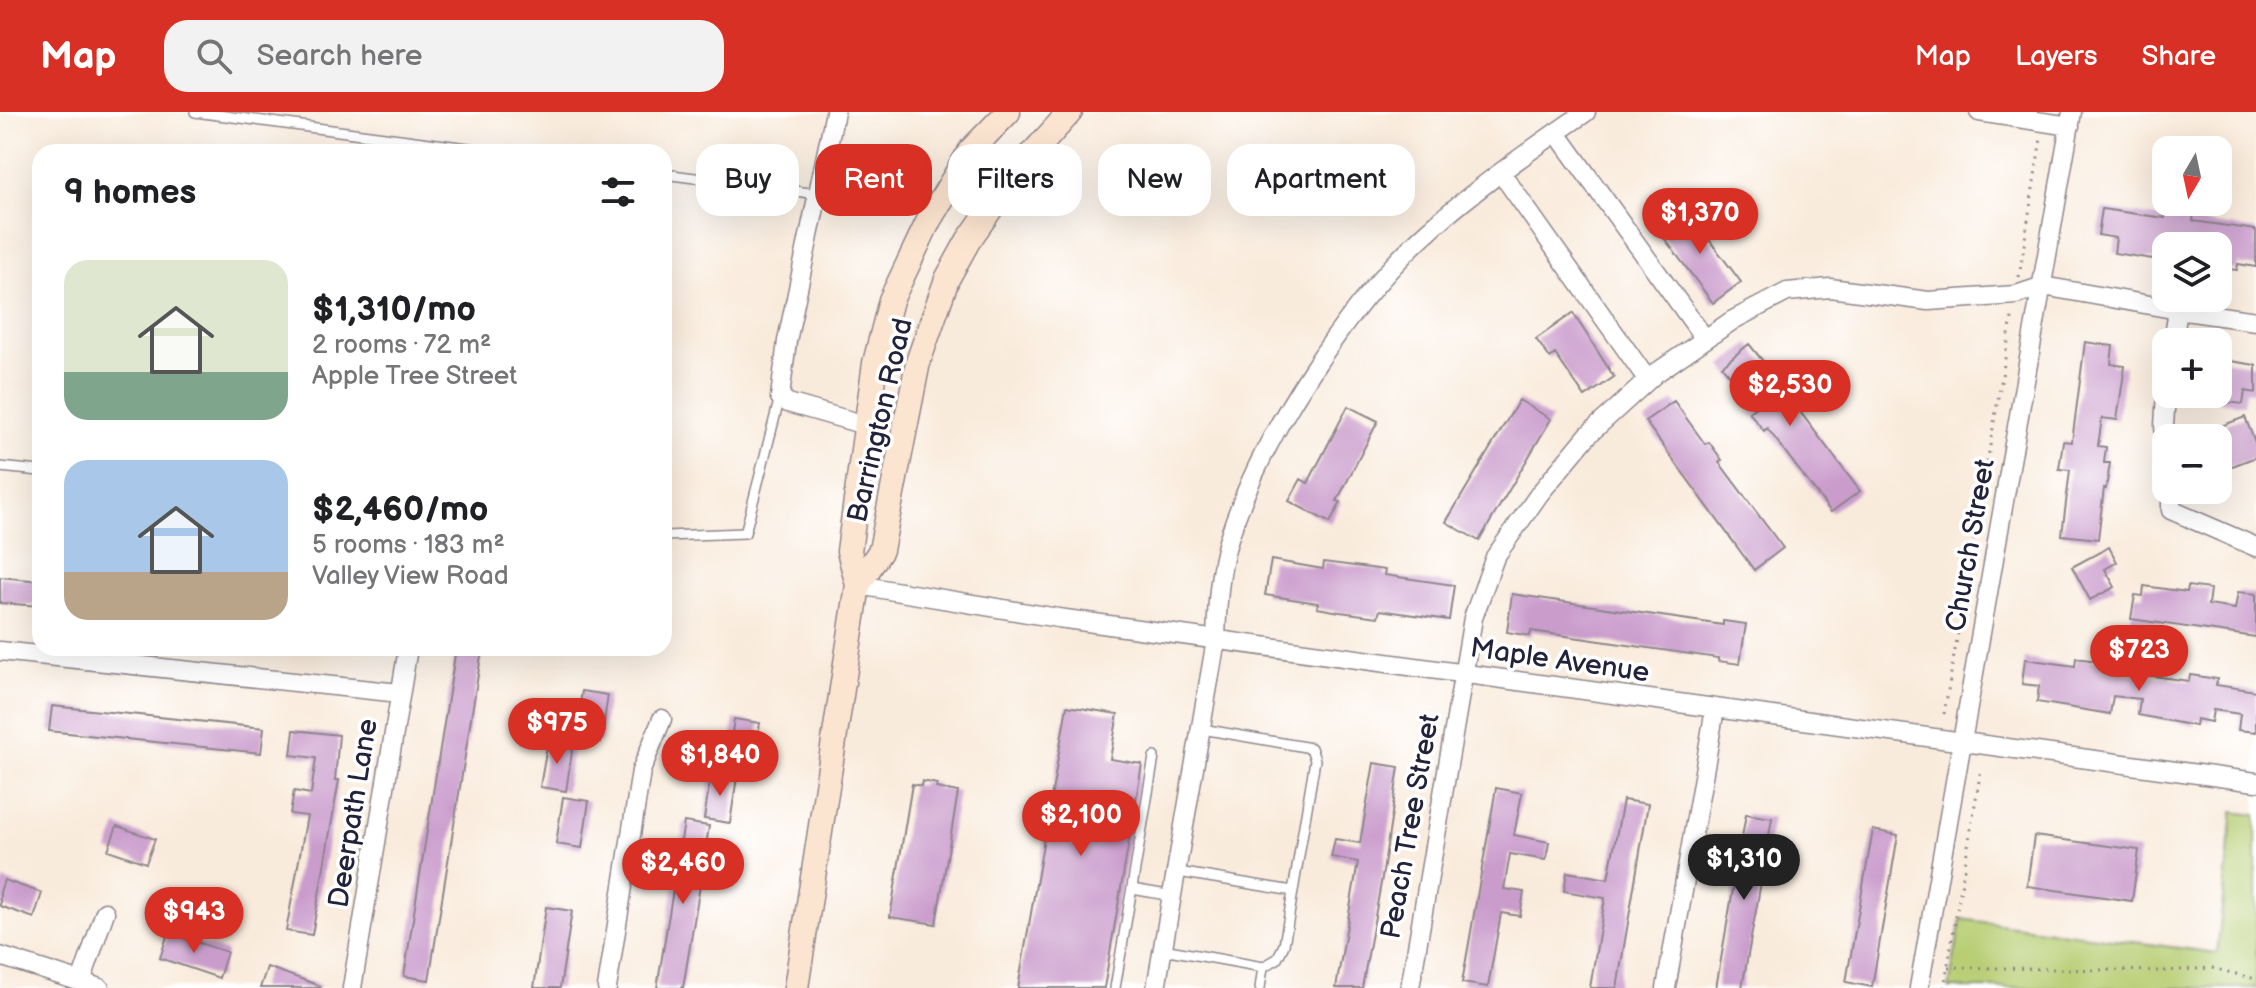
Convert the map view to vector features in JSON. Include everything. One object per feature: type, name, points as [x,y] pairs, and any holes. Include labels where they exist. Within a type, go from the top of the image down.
[{"type":"main road","name":"Barrington Road","points":[[796,988],[858,585],[849,551],[875,363],[891,300],[929,220],[971,150],[1008,112]]},
{"type":"main road","name":"Barrington Road","points":[[858,585],[881,550],[918,362],[947,279],[968,241],[1017,171],[1070,112]]},
{"type":"street","points":[[828,144],[835,112]]},
{"type":"street","points":[[1156,988],[1202,729],[1228,540],[1262,455],[1296,398],[1361,302],[1434,226],[1586,112]]},
{"type":"street","points":[[1979,112],[2043,122],[2071,119]]},
{"type":"street","name":"Church Street","points":[[1919,988],[2071,119]]},
{"type":"street","points":[[1556,132],[1705,339]]},
{"type":"street","points":[[1502,174],[1647,379]]},
{"type":"street","points":[[815,208],[787,341],[780,397],[788,403],[865,425]]},
{"type":"street","points":[[2043,286],[2152,305]]},
{"type":"street","name":"Peach Tree Street","points":[[1410,988],[1473,618],[1495,557],[1540,493],[1589,434],[1647,379],[1733,320],[1787,292],[1830,288],[1928,301],[2016,295],[2043,286]]},
{"type":"street","points":[[2192,312],[2256,321]]},
{"type":"street","points":[[2171,504],[2171,510],[2256,547]]},
{"type":"street","name":"Maple Avenue","points":[[858,585],[1058,618],[2256,782]]},
{"type":"street","points":[[0,651],[32,654]]},
{"type":"street","points":[[48,656],[400,693]]},
{"type":"street","name":"Deerpath Lane","points":[[352,988],[407,656]]},
{"type":"street","points":[[1666,988],[1715,709]]},
{"type":"street","points":[[607,988],[641,771],[662,719]]},
{"type":"street","points":[[81,982],[105,912]]},
{"type":"street","points":[[0,956],[100,988]]},
{"type":"lane","points":[[195,112],[437,144]]},
{"type":"lane","points":[[672,175],[815,194]]},
{"type":"lane","points":[[672,536],[745,533],[780,397]]},
{"type":"lane","points":[[0,467],[32,470]]},
{"type":"lane","points":[[1163,949],[1263,967],[1277,959],[1284,945],[1315,760],[1311,748],[1202,729]]},
{"type":"lane","points":[[1115,988],[1154,757]]},
{"type":"lane","points":[[1178,872],[1293,891]]},
{"type":"lane","points":[[1132,889],[1173,896]]},
{"type":"lane","points":[[1260,988],[1263,967]]},
{"type":"path","points":[[1944,714],[2043,122]]},
{"type":"path","points":[[1944,988],[1981,769]]},
{"type":"path","points":[[1948,967],[2162,971],[2212,968],[2256,979]]},
{"type":"green space","points":[[2233,812],[2256,815],[2256,988],[1949,988],[1961,919],[2217,953]]},
{"type":"building","points":[[1686,209],[1741,282],[1713,303],[1658,230]]},
{"type":"building","points":[[2102,209],[2165,218],[2194,216],[2193,221],[2256,230],[2256,267],[2238,264],[2237,270],[2232,269],[2232,232],[2152,232],[2152,259],[2114,253],[2116,238],[2098,235]]},
{"type":"building","points":[[1573,313],[1614,377],[1585,397],[1555,354],[1550,358],[1536,339]]},
{"type":"building","points":[[2085,342],[2113,346],[2111,364],[2125,366],[2117,420],[2102,418],[2098,446],[2106,447],[2104,463],[2110,463],[2098,539],[2062,535],[2070,470],[2059,469],[2063,441],[2072,442]]},
{"type":"building","points":[[1749,344],[1797,403],[1795,405],[1860,491],[1831,512],[1767,428],[1764,431],[1749,412],[1756,407],[1722,366]]},
{"type":"building","points":[[2232,361],[2256,365],[2256,393],[2245,391],[2243,404],[2232,403]]},
{"type":"building","points":[[1519,400],[1551,419],[1479,541],[1446,522]]},
{"type":"building","points":[[1674,401],[1705,444],[1709,442],[1722,460],[1719,462],[1783,548],[1754,570],[1645,421]]},
{"type":"building","points":[[1348,406],[1378,421],[1337,501],[1341,502],[1330,523],[1289,501],[1301,479],[1308,483]]},
{"type":"building","points":[[2245,417],[2256,445],[2256,457],[2232,466],[2232,424],[2226,424]]},
{"type":"building","points":[[2109,547],[2117,562],[2105,569],[2115,587],[2090,600],[2072,567]]},
{"type":"building","points":[[1271,560],[1323,569],[1324,562],[1385,570],[1384,575],[1454,585],[1449,620],[1380,610],[1378,617],[1340,612],[1317,608],[1318,603],[1265,595]]},
{"type":"building","points":[[0,577],[32,580],[32,605],[0,603]]},
{"type":"building","points":[[2144,586],[2187,592],[2188,586],[2210,589],[2208,605],[2235,609],[2238,592],[2256,594],[2256,637],[2131,619],[2135,595],[2143,596]]},
{"type":"building","points":[[1512,594],[1723,625],[1723,621],[1746,624],[1740,664],[1718,661],[1718,658],[1531,631],[1530,636],[1507,632]]},
{"type":"building","points":[[455,656],[481,656],[429,980],[404,976]]},
{"type":"building","points":[[2076,658],[2104,662],[2103,669],[2189,681],[2190,675],[2217,679],[2216,685],[2256,691],[2256,732],[2238,730],[2240,714],[2213,710],[2211,722],[2196,719],[2195,726],[2138,715],[2140,699],[2113,696],[2110,714],[2037,702],[2039,686],[2022,684],[2025,659],[2075,666]]},
{"type":"building","points":[[582,691],[608,695],[601,742],[575,738]]},
{"type":"building","points":[[52,706],[264,728],[261,753],[49,731]]},
{"type":"building","points":[[1067,706],[1118,714],[1110,759],[1142,764],[1104,988],[1018,988]]},
{"type":"building","points":[[734,719],[760,723],[752,770],[727,766]]},
{"type":"building","points":[[294,730],[339,735],[335,780],[339,780],[312,935],[286,931],[307,816],[290,814],[294,791],[311,794],[316,758],[291,755]]},
{"type":"building","points":[[548,740],[573,745],[566,791],[540,787]]},
{"type":"building","points":[[1374,763],[1399,767],[1383,872],[1362,988],[1336,988],[1358,862],[1331,857],[1335,839],[1360,843]]},
{"type":"building","points":[[711,773],[737,777],[730,823],[704,819]]},
{"type":"building","points":[[922,781],[937,784],[936,788],[958,792],[936,924],[890,917],[912,784],[921,786]]},
{"type":"building","points":[[1496,788],[1522,793],[1514,835],[1549,842],[1546,860],[1510,854],[1504,889],[1524,892],[1520,916],[1501,913],[1488,987],[1462,983]]},
{"type":"building","points":[[563,797],[589,801],[582,848],[556,844]]},
{"type":"building","points":[[1623,800],[1648,804],[1617,988],[1590,988],[1605,898],[1564,891],[1567,872],[1608,879]]},
{"type":"building","points":[[1746,814],[1772,818],[1763,871],[1742,988],[1716,988]]},
{"type":"building","points":[[684,822],[709,826],[702,873],[683,988],[657,988]]},
{"type":"building","points":[[117,826],[155,839],[146,863],[108,850]]},
{"type":"building","points":[[1873,830],[1898,835],[1872,987],[1846,982]]},
{"type":"building","points":[[2034,836],[2139,850],[2132,901],[2027,886]]},
{"type":"building","points":[[4,880],[42,893],[34,918],[0,906]]},
{"type":"building","points":[[546,907],[572,911],[560,988],[534,988]]},
{"type":"building","points":[[168,933],[227,952],[219,978],[160,958]]},
{"type":"building","points":[[267,967],[321,986],[260,988]]}]
